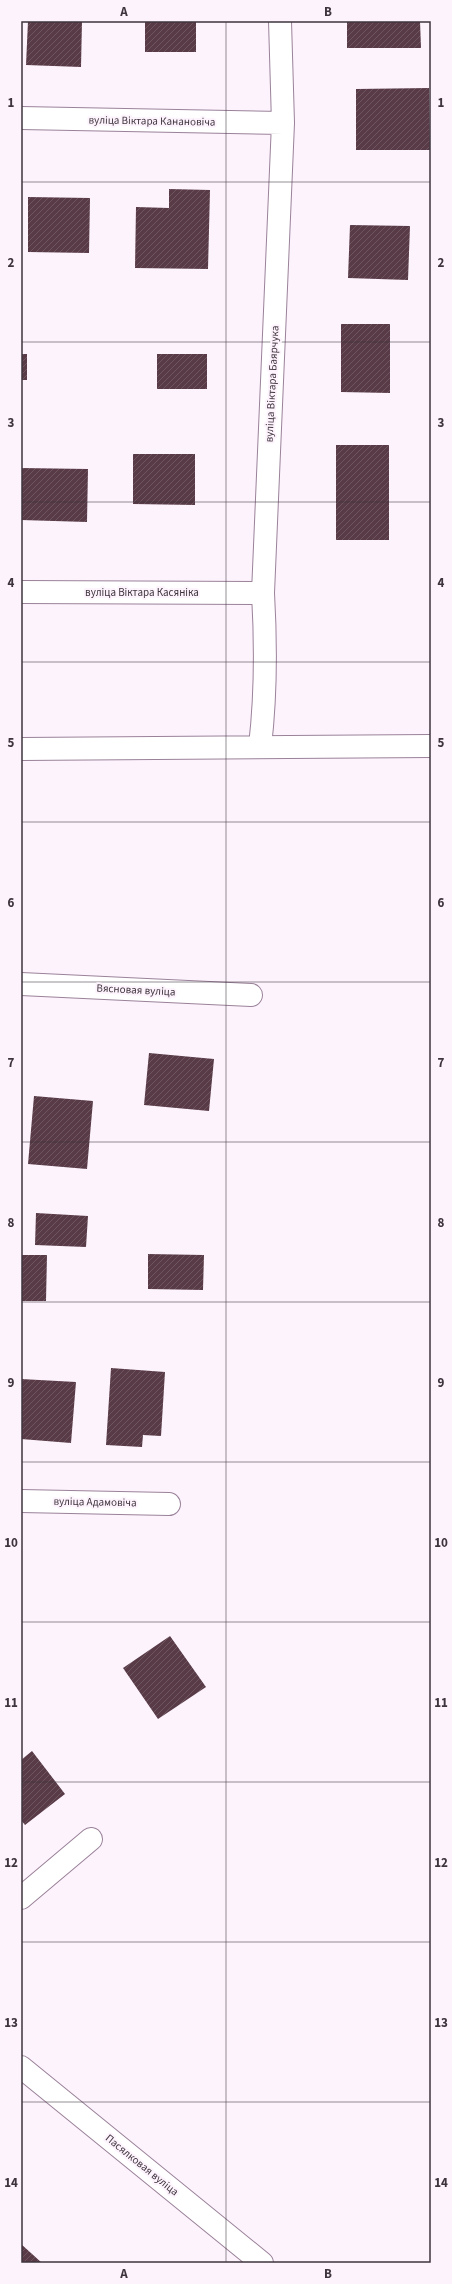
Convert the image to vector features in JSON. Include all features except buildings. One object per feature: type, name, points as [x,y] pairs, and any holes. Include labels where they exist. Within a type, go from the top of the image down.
[{"type":"street","name":"вуліца Віктара Баярчука","points":[[260,746],[265,704],[266,645],[263,593],[283,123],[280,21]]},
{"type":"street","name":"вуліца Віктара Канановіча","points":[[21,118],[283,123]]},
{"type":"street","name":"вуліца Віктара Касяніка","points":[[21,592],[263,593]]},
{"type":"street","points":[[21,749],[260,746],[431,746]]},
{"type":"street","name":"Вясновая вуліца","points":[[21,984],[251,995]]},
{"type":"street","name":"вуліца Адамовіча","points":[[21,1501],[169,1504]]},
{"type":"street","points":[[21,1898],[91,1839]]},
{"type":"street","name":"Пасялковая вуліца","points":[[21,2068],[262,2263]]}]
